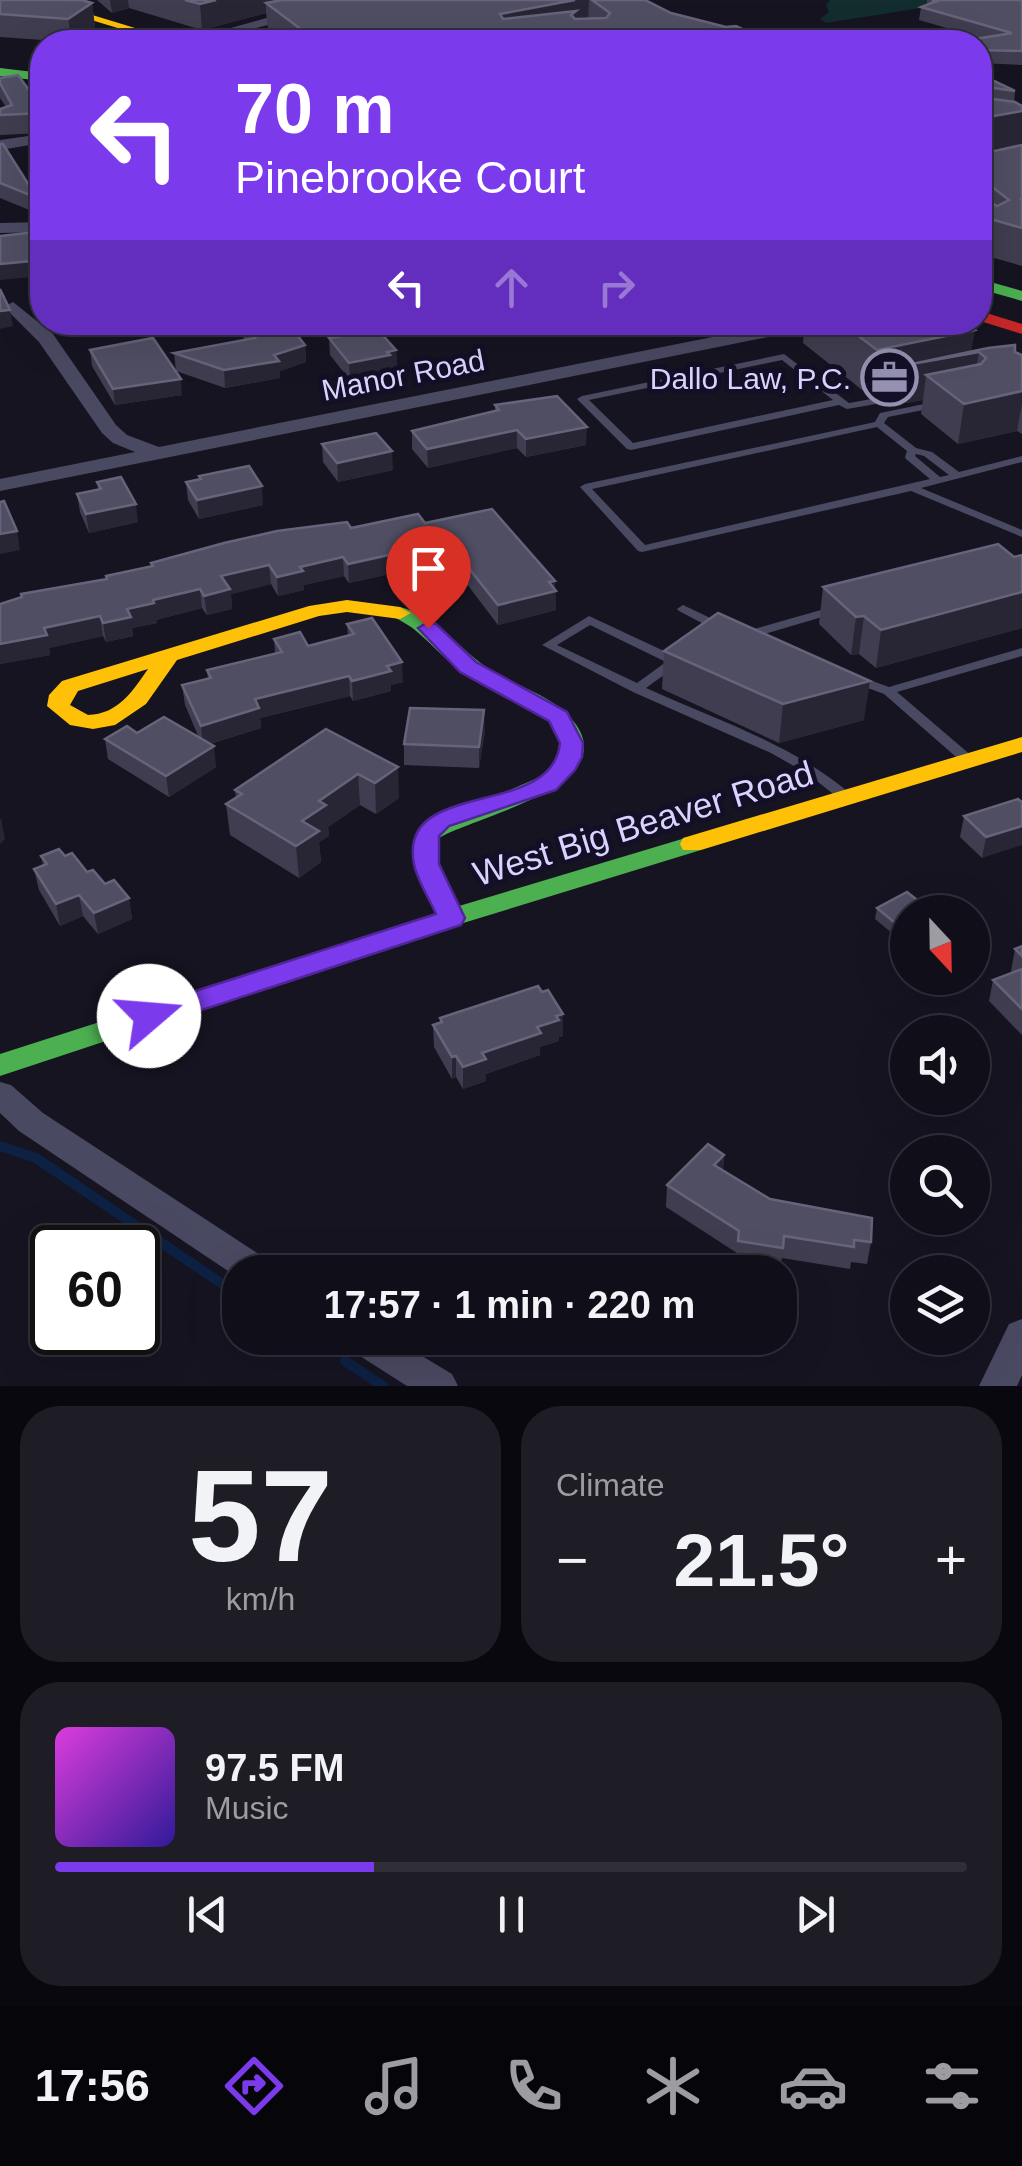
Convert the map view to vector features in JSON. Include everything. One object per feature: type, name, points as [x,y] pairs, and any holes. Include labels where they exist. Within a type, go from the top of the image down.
[{"type":"main road","points":[[31,0],[134,30]]},
{"type":"main road","points":[[0,52],[30,56]]},
{"type":"main road","points":[[0,72],[30,76]]},
{"type":"main road","points":[[992,287],[1022,296]]},
{"type":"main road","points":[[992,320],[1022,330]]},
{"type":"main road","points":[[168,657],[196,644],[304,614],[337,608],[389,610],[412,616],[468,667],[559,717],[572,743],[570,757],[555,778],[525,794],[440,821],[426,834],[426,864],[452,918]]},
{"type":"main road","name":"West Big Beaver Road","points":[[0,1065],[452,918],[1022,744]]},
{"type":"street","points":[[235,30],[307,12]]},
{"type":"street","points":[[0,144],[30,141]]},
{"type":"street","points":[[0,228],[30,227]]},
{"type":"street","points":[[14,306],[30,322]]},
{"type":"street","points":[[43,335],[76,388],[120,440],[161,455]]},
{"type":"street","name":"Manor Road","points":[[0,485],[754,335]]},
{"type":"street","points":[[98,466],[120,440]]},
{"type":"street","points":[[0,1094],[31,1122],[232,1255]]},
{"type":"street","points":[[998,1386],[1022,1335]]},
{"type":"street","points":[[389,1355],[439,1386]]},
{"type":"lane","points":[[716,335],[725,341]]},
{"type":"lane","points":[[839,402],[784,357],[582,399],[631,448],[839,402],[860,406],[929,391]]},
{"type":"lane","points":[[954,400],[884,415],[879,424],[585,487],[642,549],[1022,460]]},
{"type":"lane","points":[[879,424],[912,450],[928,454],[956,475]]},
{"type":"lane","points":[[912,450],[910,457],[937,480]]},
{"type":"lane","points":[[912,488],[1022,534]]},
{"type":"lane","points":[[740,637],[854,604]]},
{"type":"lane","points":[[683,609],[759,644]]},
{"type":"lane","points":[[637,689],[674,661],[589,620],[548,645],[608,676],[806,766],[846,798]]},
{"type":"lane","points":[[888,691],[1022,652]]},
{"type":"lane","points":[[833,671],[888,691],[968,760]]},
{"type":"green space","points":[[830,0],[953,3],[826,23],[820,19],[829,12],[826,5]]},
{"type":"building","points":[[0,0],[92,3],[68,19],[0,14]]},
{"type":"building","points":[[575,0],[500,14],[503,19],[576,11],[571,15],[575,19],[606,18],[610,13],[592,0],[645,0],[671,13],[744,30],[302,30],[266,3]]},
{"type":"building","points":[[932,0],[1022,0],[1022,51],[992,50],[992,36],[1012,33],[921,7],[937,1]]},
{"type":"building","points":[[18,75],[30,92],[30,114],[0,115],[0,109],[12,105],[0,78]]},
{"type":"building","points":[[992,80],[1015,91],[992,88]]},
{"type":"building","points":[[992,99],[1015,102],[1022,106],[1022,111],[992,116]]},
{"type":"building","points":[[3,144],[30,187],[30,195],[0,183]]},
{"type":"building","points":[[1022,145],[1021,199],[1022,228],[992,219],[992,203],[997,206],[1009,200],[992,187],[992,151]]},
{"type":"building","points":[[30,233],[30,261],[0,264],[0,236]]},
{"type":"building","points":[[0,289],[10,310],[0,311]]},
{"type":"building","points":[[253,335],[297,335],[305,345],[274,355],[279,361],[224,370],[174,353],[255,338]]},
{"type":"building","points":[[382,335],[396,350],[387,352],[390,355],[349,363],[329,338]]},
{"type":"building","points":[[857,335],[950,335],[877,350]]},
{"type":"building","points":[[153,338],[181,379],[113,389],[90,350]]},
{"type":"building","points":[[1015,345],[1015,352],[1022,355],[1022,391],[964,404],[926,375],[981,364],[986,358],[979,352],[912,364],[988,348]]},
{"type":"building","points":[[557,396],[587,427],[526,439],[517,430],[427,449],[412,431],[499,410],[495,405]]},
{"type":"building","points":[[376,433],[392,451],[337,463],[322,444]]},
{"type":"building","points":[[249,466],[262,486],[197,500],[186,482],[201,479],[199,476]]},
{"type":"building","points":[[121,477],[136,504],[86,514],[77,494],[101,489],[97,482]]},
{"type":"building","points":[[4,501],[17,531],[0,534],[0,502]]},
{"type":"building","points":[[492,509],[555,581],[549,582],[556,591],[498,605],[459,556],[427,563],[416,549],[348,564],[343,557],[277,577],[269,565],[221,576],[230,589],[204,596],[200,589],[153,600],[154,603],[127,609],[131,617],[103,623],[100,616],[44,628],[47,635],[0,644],[0,604],[22,597],[21,594],[107,579],[106,576],[153,566],[151,563],[277,531],[347,522],[351,528],[418,514],[425,523]]},
{"type":"building","points":[[998,544],[1014,557],[1022,555],[1022,592],[881,630],[864,616],[856,617],[823,587]]},
{"type":"building","points":[[718,613],[870,681],[783,704],[664,651]]},
{"type":"building","points":[[372,618],[402,662],[387,666],[391,671],[352,681],[349,676],[255,699],[259,708],[201,726],[182,685],[211,678],[207,670],[282,652],[274,639],[300,632],[308,646],[354,634],[347,624]]},
{"type":"building","points":[[410,708],[484,710],[479,747],[404,744]]},
{"type":"building","points":[[164,717],[214,746],[166,776],[105,739],[127,726],[137,733]]},
{"type":"building","points":[[326,729],[398,767],[375,783],[358,774],[319,801],[326,805],[302,821],[319,831],[296,846],[226,804],[242,794],[235,790]]},
{"type":"building","points":[[1018,799],[1022,802],[1022,826],[986,837],[964,816]]},
{"type":"building","points":[[59,849],[65,856],[72,853],[87,872],[93,870],[105,884],[114,880],[129,898],[94,913],[79,895],[56,904],[34,869],[47,864],[41,856]]},
{"type":"building","points":[[890,901],[890,919],[877,908]]},
{"type":"building","points":[[1022,969],[1022,1009],[993,980]]},
{"type":"building","points":[[538,986],[542,992],[548,990],[563,1014],[556,1016],[559,1020],[537,1027],[541,1033],[482,1053],[486,1059],[463,1067],[456,1056],[452,1057],[433,1025],[442,1022],[440,1018]]},
{"type":"building","points":[[708,1144],[724,1155],[714,1165],[770,1199],[872,1218],[871,1242],[854,1240],[854,1247],[784,1236],[783,1248],[738,1241],[739,1231],[667,1185]]},
{"type":"waterway","points":[[0,1146],[36,1158],[222,1284]]},
{"type":"waterway","points":[[345,1361],[383,1386]]},
{"type":"traffic: fast","points":[[0,72],[30,76]]},
{"type":"traffic: fast","points":[[992,287],[1022,296]]},
{"type":"traffic: fast","points":[[400,613],[421,624],[472,669],[548,710],[567,729],[572,741],[571,754],[563,769],[548,782],[427,835],[427,864],[451,918]]},
{"type":"traffic: fast","points":[[0,1065],[692,844]]},
{"type":"traffic: slow","points":[[31,0],[134,30]]},
{"type":"traffic: slow","points":[[168,657],[138,699],[119,715],[83,721],[58,706],[60,695],[70,686],[316,610],[347,606],[400,613]]},
{"type":"traffic: slow","points":[[692,844],[1022,744]]},
{"type":"traffic: jam","points":[[992,320],[1022,329]]},
{"type":"place","name":"Dallo Law, P.C.","points":[[890,378]]},
{"type":"route","points":[[149,1016],[452,918],[426,864],[426,834],[440,821],[547,784],[562,770],[572,743],[559,717],[468,667],[428,628]]}]
